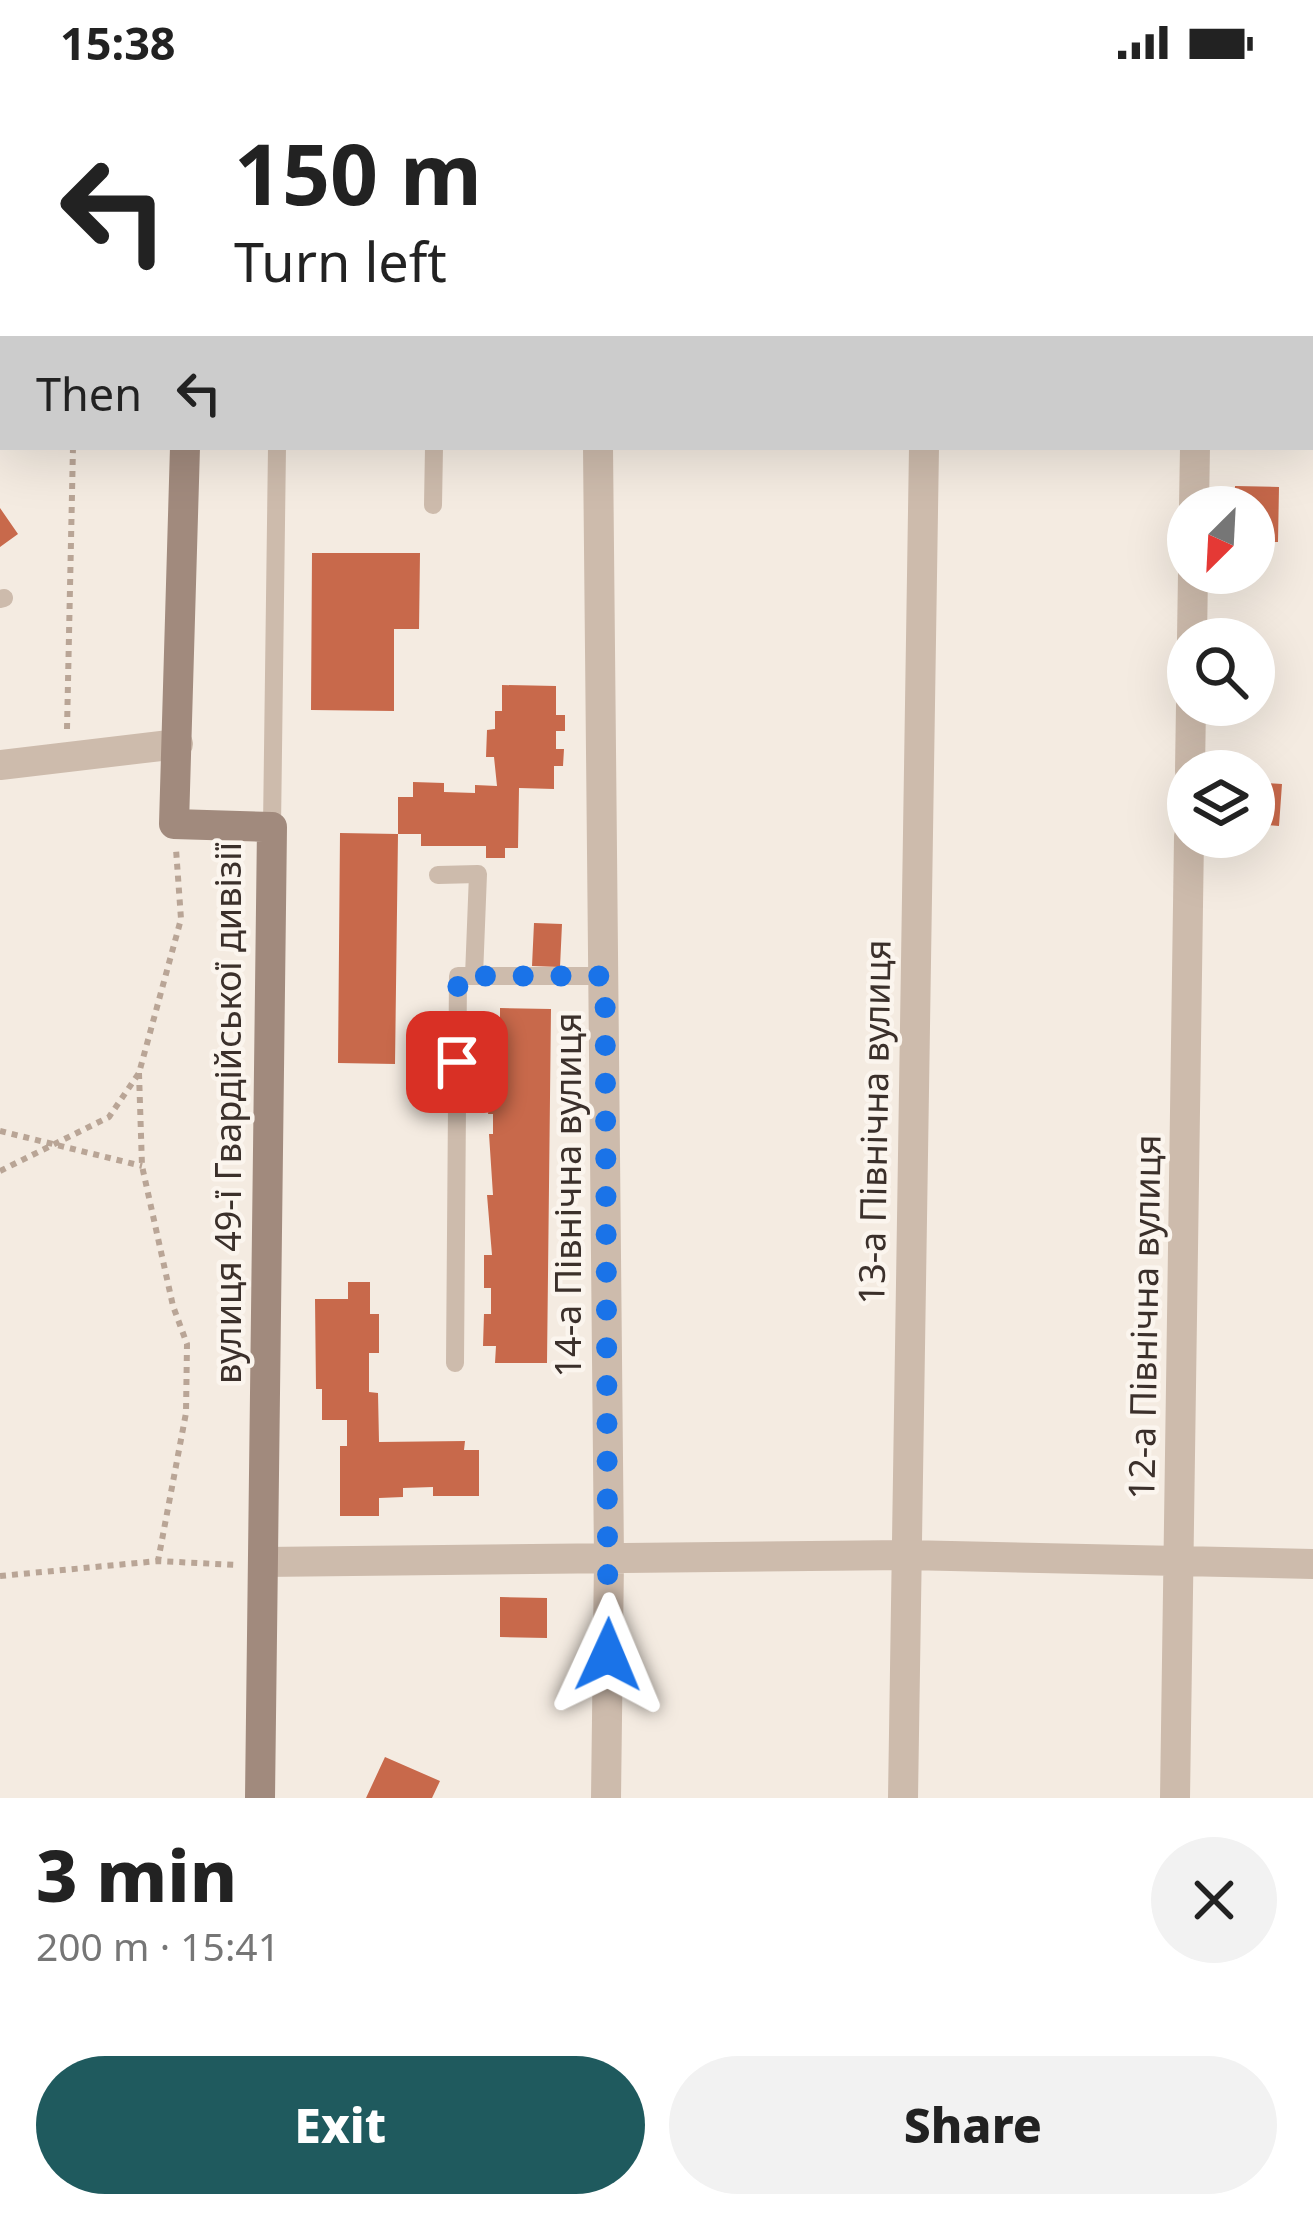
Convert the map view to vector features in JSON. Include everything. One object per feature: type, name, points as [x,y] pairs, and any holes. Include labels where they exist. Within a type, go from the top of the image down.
[{"type":"street","name":"вулиця 49-ї Гвардійської дивізії","points":[[185,450],[175,824],[272,827],[260,1798]]},
{"type":"street","name":"14-а Північна вулиця","points":[[598,450],[605,976],[606,1798]]},
{"type":"street","name":"13-а Північна вулиця","points":[[903,1798],[924,450]]},
{"type":"street","points":[[1194,486],[1195,450]]},
{"type":"street","points":[[0,765],[178,744]]},
{"type":"street","name":"12-а Північна вулиця","points":[[1175,1798],[1190,858]]},
{"type":"street","points":[[263,1562],[906,1556],[1313,1564]]},
{"type":"lane","points":[[272,827],[277,450]]},
{"type":"lane","points":[[433,505],[434,450]]},
{"type":"lane","points":[[438,875],[478,874],[474,976]]},
{"type":"lane","points":[[455,1363],[458,976],[605,976]]},
{"type":"path","points":[[67,757],[73,450]]},
{"type":"path","points":[[158,1561],[186,1413],[187,1344],[173,1306],[142,1166],[139,1073],[181,920],[175,824]]},
{"type":"path","points":[[0,1171],[109,1117],[139,1073]]},
{"type":"path","points":[[0,1131],[142,1166]]},
{"type":"path","points":[[0,1576],[158,1561],[263,1562]]},
{"type":"building","points":[[1275,487],[1279,487],[1275,542]]},
{"type":"building","points":[[0,508],[18,534],[0,547]]},
{"type":"building","points":[[312,553],[420,553],[419,629],[394,629],[394,711],[311,710]]},
{"type":"building","points":[[502,685],[556,686],[556,715],[565,715],[565,731],[556,731],[556,749],[564,749],[563,766],[554,766],[554,789],[519,788],[518,848],[505,848],[505,858],[486,858],[486,846],[421,846],[421,834],[398,834],[398,797],[413,797],[413,782],[444,783],[444,792],[475,793],[475,785],[497,786],[494,757],[486,757],[487,730],[495,729],[495,711],[502,711]]},
{"type":"building","points":[[1275,784],[1282,784],[1279,826],[1275,826]]},
{"type":"building","points":[[340,833],[398,834],[395,1064],[338,1063]]},
{"type":"building","points":[[534,923],[562,924],[560,967],[532,966]]},
{"type":"building","points":[[500,1008],[551,1009],[547,1363],[495,1363],[496,1346],[483,1346],[484,1314],[491,1314],[491,1288],[484,1288],[484,1255],[492,1255],[487,1195],[493,1195],[489,1134],[493,1134],[493,1114],[488,1114],[494,1075],[489,1075],[489,1053],[494,1053],[494,1043],[490,1043],[490,1023],[500,1023]]},
{"type":"building","points":[[348,1282],[370,1282],[370,1314],[379,1314],[379,1353],[369,1353],[369,1392],[378,1393],[379,1442],[465,1441],[464,1450],[479,1450],[479,1496],[433,1496],[433,1487],[403,1488],[403,1497],[379,1498],[379,1516],[340,1516],[340,1446],[347,1446],[347,1420],[322,1420],[322,1389],[316,1389],[315,1299],[348,1299]]},
{"type":"building","points":[[500,1597],[547,1598],[547,1638],[500,1637]]},
{"type":"building","points":[[385,1757],[440,1781],[432,1798],[366,1798]]},
{"type":"route","points":[[457,1062],[458,976],[605,976],[608,1655]]}]
